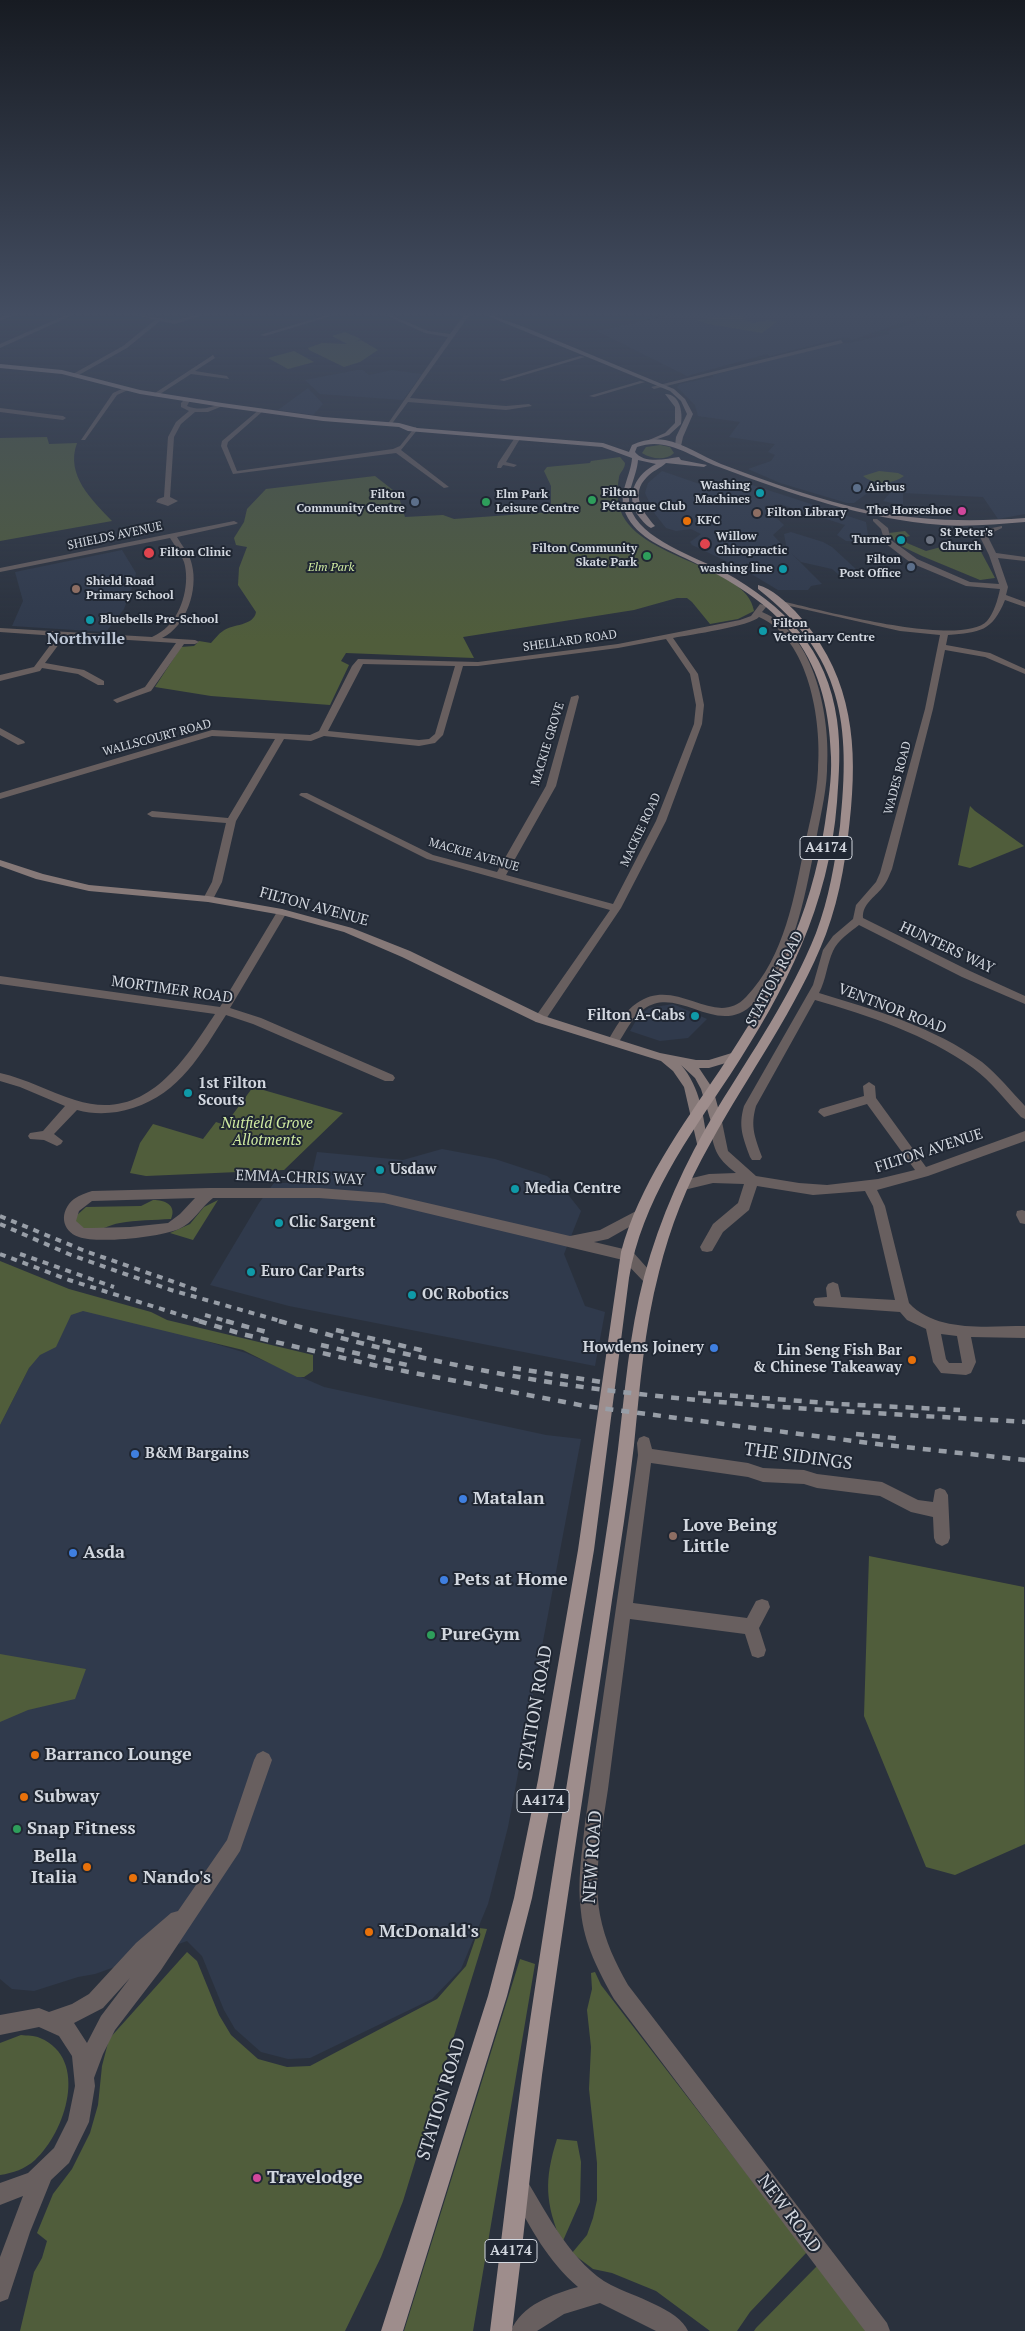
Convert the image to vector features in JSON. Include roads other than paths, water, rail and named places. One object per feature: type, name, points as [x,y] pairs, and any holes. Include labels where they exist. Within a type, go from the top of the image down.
[{"type":"main road","points":[[382,424],[414,429],[603,445],[666,442],[680,447],[703,460],[825,502],[870,514],[943,523],[996,523],[1025,520]]},
{"type":"main road","points":[[382,424],[414,429]]},
{"type":"main road","points":[[635,456],[632,452],[634,446],[674,429],[677,424]]},
{"type":"main road","points":[[669,461],[683,456],[678,437],[687,424]]},
{"type":"main road","points":[[603,445],[648,461],[669,461],[707,466],[835,510],[875,520],[946,528],[1025,525]]},
{"type":"main road","name":"A4174","points":[[635,456],[636,464],[625,491],[627,506],[634,521],[660,541],[736,580],[762,598]]},
{"type":"main road","name":"A4174","points":[[669,461],[650,468],[639,480],[635,492],[635,500],[640,515],[645,521],[676,544],[738,574]]},
{"type":"main road","name":"A4174","points":[[660,541],[676,544]]},
{"type":"main road","name":"A4174","points":[[752,581],[785,604],[800,618]]},
{"type":"main road","name":"STATION ROAD","points":[[392,2331],[427,2225],[512,1945],[531,1864],[588,1535],[627,1255],[640,1214],[696,1116],[788,968],[816,900],[826,850],[836,764],[831,710],[828,695],[814,659],[790,623],[762,598]]},
{"type":"main road","name":"STATION ROAD","points":[[501,2331],[532,2075],[621,1488],[634,1365],[650,1278],[684,1185],[702,1145],[804,972],[829,911],[841,853],[849,779],[847,725],[840,694],[827,660],[815,638],[800,618]]},
{"type":"main road","name":"FILTON AVENUE","points":[[0,863],[40,877],[89,888],[208,899],[282,912],[348,930],[406,954],[540,1019],[660,1057],[684,1062],[709,1064],[735,1056]]},
{"type":"main road","name":"FILTON AVENUE","points":[[660,1057],[680,1070],[688,1080],[693,1096],[702,1145]]},
{"type":"main road","name":"FILTON AVENUE","points":[[684,1062],[700,1076],[710,1093],[716,1122]]},
{"type":"street","points":[[83,440],[94,424]]},
{"type":"street","points":[[167,498],[171,437],[178,424]]},
{"type":"street","points":[[245,424],[225,441],[224,446],[235,473],[397,450],[402,447],[414,429]]},
{"type":"street","points":[[514,465],[500,465],[518,437]]},
{"type":"street","points":[[397,450],[446,487]]},
{"type":"street","points":[[875,520],[884,528],[888,541],[914,561],[969,584],[1003,591],[1025,605]]},
{"type":"street","name":"SHIELDS AVENUE","points":[[0,570],[173,536],[220,524],[234,524]]},
{"type":"street","points":[[785,604],[900,629],[944,633],[981,629],[990,622],[1003,591],[993,555],[983,535],[985,532],[1000,527]]},
{"type":"street","points":[[155,638],[164,636],[180,614],[189,588],[187,561],[173,536]]},
{"type":"street","points":[[993,555],[1025,559]]},
{"type":"street","points":[[759,614],[764,605],[762,598]]},
{"type":"street","points":[[800,618],[810,613],[821,611]]},
{"type":"street","name":"SHELLARD ROAD","points":[[323,733],[356,666],[361,661],[478,664],[669,637],[742,622],[759,614]]},
{"type":"street","name":"STATION ROAD","points":[[613,1042],[640,1006],[654,998],[677,998],[720,1014],[735,1011],[748,1001],[765,979],[779,956],[792,926],[801,893],[823,769],[820,710],[809,675],[797,647],[777,624],[759,614]]},
{"type":"street","points":[[0,630],[155,638],[195,642]]},
{"type":"street","name":"WADES ROAD","points":[[858,920],[857,912],[882,882],[887,869],[929,709],[944,633]]},
{"type":"street","points":[[0,678],[32,670],[41,665],[63,634]]},
{"type":"street","name":"MACKIE ROAD","points":[[540,1019],[616,908],[661,821],[698,724],[700,705],[694,674],[669,637]]},
{"type":"street","points":[[117,700],[126,693],[142,692],[152,685],[182,641]]},
{"type":"street","points":[[941,647],[987,655],[1025,672]]},
{"type":"street","name":"WALLSCOURT ROAD","points":[[0,796],[212,733],[311,738],[323,733],[419,743],[432,741],[439,734],[459,664]]},
{"type":"street","points":[[41,665],[81,671],[94,676],[100,683]]},
{"type":"street","name":"MACKIE GROVE","points":[[500,876],[551,786],[575,697]]},
{"type":"street","points":[[0,731],[21,743]]},
{"type":"street","points":[[208,899],[217,882],[230,821],[281,737]]},
{"type":"street","name":"MACKIE AVENUE","points":[[304,795],[430,857],[616,908]]},
{"type":"street","points":[[152,814],[230,821]]},
{"type":"street","points":[[0,1078],[42,1090],[73,1106],[97,1110],[138,1101],[163,1089],[187,1065],[223,1011],[282,912]]},
{"type":"street","points":[[756,1158],[749,1138],[748,1113],[772,1064],[821,979],[828,950],[837,938],[858,920]]},
{"type":"street","name":"HUNTERS WAY","points":[[858,920],[966,974],[1025,1000]]},
{"type":"street","name":"MORTIMER ROAD","points":[[0,980],[223,1011],[258,1021],[389,1078]]},
{"type":"street","name":"VENTNOR ROAD","points":[[812,995],[888,1020],[952,1049],[978,1066],[1025,1114]]},
{"type":"street","points":[[824,1112],[870,1092],[924,1173]]},
{"type":"street","points":[[46,1138],[73,1106]]},
{"type":"street","name":"FILTON AVENUE","points":[[716,1122],[720,1152],[730,1163],[752,1180]]},
{"type":"street","name":"FILTON AVENUE","points":[[684,1185],[719,1178],[752,1180],[813,1190],[869,1187],[924,1173],[1025,1136]]},
{"type":"street","points":[[707,1247],[718,1228],[744,1206],[752,1180]]},
{"type":"street","points":[[869,1187],[879,1206],[903,1306],[908,1314],[932,1326],[963,1331],[1025,1332]]},
{"type":"street","name":"EMMA-CHRIS WAY","points":[[210,1193],[175,1225],[162,1229],[89,1234],[76,1230],[69,1221],[69,1215],[78,1202],[92,1196],[210,1193],[319,1193],[384,1198],[627,1255]]},
{"type":"street","points":[[171,1194],[192,1208]]},
{"type":"street","name":"EMMA-CHRIS WAY","points":[[564,1240],[604,1235],[640,1214]]},
{"type":"street","points":[[627,1255],[650,1278]]},
{"type":"street","points":[[833,1288],[835,1303]]},
{"type":"street","points":[[820,1302],[903,1306]]},
{"type":"street","points":[[932,1326],[940,1362],[946,1368],[966,1369],[969,1362],[963,1331]]},
{"type":"street","name":"THE SIDINGS","points":[[644,1449],[748,1470],[763,1475],[804,1477],[817,1481],[882,1489],[916,1507],[941,1511]]},
{"type":"street","name":"NEW ROAD","points":[[644,1449],[624,1610],[594,1823],[589,1878],[590,1912],[603,1959],[621,1992],[879,2331]]},
{"type":"street","points":[[940,1495],[942,1538]]},
{"type":"street","points":[[758,1650],[751,1627],[762,1607]]},
{"type":"street","points":[[624,1610],[751,1627]]},
{"type":"street","points":[[86,2073],[94,2050],[108,2023],[154,1963],[234,1845],[263,1760]]},
{"type":"street","points":[[52,2020],[76,2013],[96,2001],[143,1950],[191,1909]]},
{"type":"street","points":[[0,2025],[17,2018],[35,2016],[52,2020],[65,2028],[75,2040],[82,2055],[86,2073],[85,2100],[77,2128],[62,2154],[43,2175],[23,2188],[0,2194]]},
{"type":"street","points":[[0,2291],[18,2231],[43,2175]]},
{"type":"street","points":[[519,2186],[558,2252],[601,2292],[651,2315],[677,2331]]},
{"type":"street","points":[[522,2331],[539,2314],[551,2307],[574,2298],[601,2292]]},
{"type":"railway","points":[[0,1216],[85,1251],[200,1291]]},
{"type":"railway","points":[[0,1224],[71,1255],[171,1290],[284,1322]]},
{"type":"railway","points":[[0,1254],[69,1280],[203,1322]]},
{"type":"railway","points":[[20,1254],[114,1287]]},
{"type":"railway","points":[[205,1315],[230,1322]]},
{"type":"railway","points":[[199,1321],[242,1334],[373,1365],[585,1406],[877,1444],[1025,1460]]},
{"type":"railway","points":[[226,1321],[270,1333]]},
{"type":"railway","points":[[279,1321],[433,1360],[511,1376],[590,1388],[753,1405],[1025,1422]]},
{"type":"railway","points":[[336,1330],[429,1352]]},
{"type":"railway","points":[[321,1345],[407,1365]]},
{"type":"railway","points":[[513,1368],[601,1382]]},
{"type":"railway","points":[[698,1393],[839,1404],[960,1410]]},
{"type":"railway","points":[[856,1434],[903,1439]]},
{"type":"place","name":"Airbus","points":[[857,488]]},
{"type":"place","name":"Washing Machines","points":[[760,493]]},
{"type":"place","name":"Filton Pétanque Club","points":[[592,500]]},
{"type":"place","name":"Filton Community Centre","points":[[415,502]]},
{"type":"place","name":"Elm Park Leisure Centre","points":[[486,502]]},
{"type":"place","name":"The Horseshoe","points":[[962,511]]},
{"type":"place","name":"Filton Library","points":[[757,513]]},
{"type":"place","name":"KFC","points":[[687,521]]},
{"type":"place","name":"Turner","points":[[901,540]]},
{"type":"place","name":"St Peter's Church","points":[[930,540]]},
{"type":"place","name":"Willow Chiropractic","points":[[705,544]]},
{"type":"place","name":"Filton Clinic","points":[[149,553]]},
{"type":"place","name":"Filton Community Skate Park","points":[[647,556]]},
{"type":"place","name":"Filton Post Office","points":[[911,567]]},
{"type":"place","name":"washing line","points":[[783,569]]},
{"type":"place","name":"Shield Road Primary School","points":[[76,589]]},
{"type":"place","name":"Bluebells Pre-School","points":[[90,620]]},
{"type":"place","name":"Filton Veterinary Centre","points":[[763,631]]},
{"type":"place","name":"Filton A-Cabs","points":[[695,1016]]},
{"type":"place","name":"1st Filton Scouts","points":[[188,1093]]},
{"type":"place","name":"Usdaw","points":[[380,1170]]},
{"type":"place","name":"Media Centre","points":[[515,1189]]},
{"type":"place","name":"Clic Sargent","points":[[279,1223]]},
{"type":"place","name":"Euro Car Parts","points":[[251,1272]]},
{"type":"place","name":"OC Robotics","points":[[412,1295]]},
{"type":"place","name":"Howdens Joinery","points":[[714,1348]]},
{"type":"place","name":"Lin Seng Fish Bar & Chinese Takeaway","points":[[912,1360]]},
{"type":"place","name":"B&M Bargains","points":[[135,1454]]},
{"type":"place","name":"Matalan","points":[[463,1499]]},
{"type":"place","name":"Love Being Little","points":[[673,1536]]},
{"type":"place","name":"Asda","points":[[73,1553]]},
{"type":"place","name":"Pets at Home","points":[[444,1580]]},
{"type":"place","name":"PureGym","points":[[431,1635]]},
{"type":"place","name":"Barranco Lounge","points":[[35,1755]]},
{"type":"place","name":"Subway","points":[[24,1797]]},
{"type":"place","name":"Snap Fitness","points":[[17,1829]]},
{"type":"place","name":"Bella Italia","points":[[87,1867]]},
{"type":"place","name":"Nando's","points":[[133,1878]]},
{"type":"place","name":"McDonald's","points":[[369,1932]]},
{"type":"place","name":"Travelodge","points":[[257,2178]]},
{"type":"district","name":"Northville","points":[[86,639]]},
{"type":"park label","name":"Elm Park","points":[[331,568]]},
{"type":"park label","name":"Nutfield Grove Allotments","points":[[267,1132]]}]
